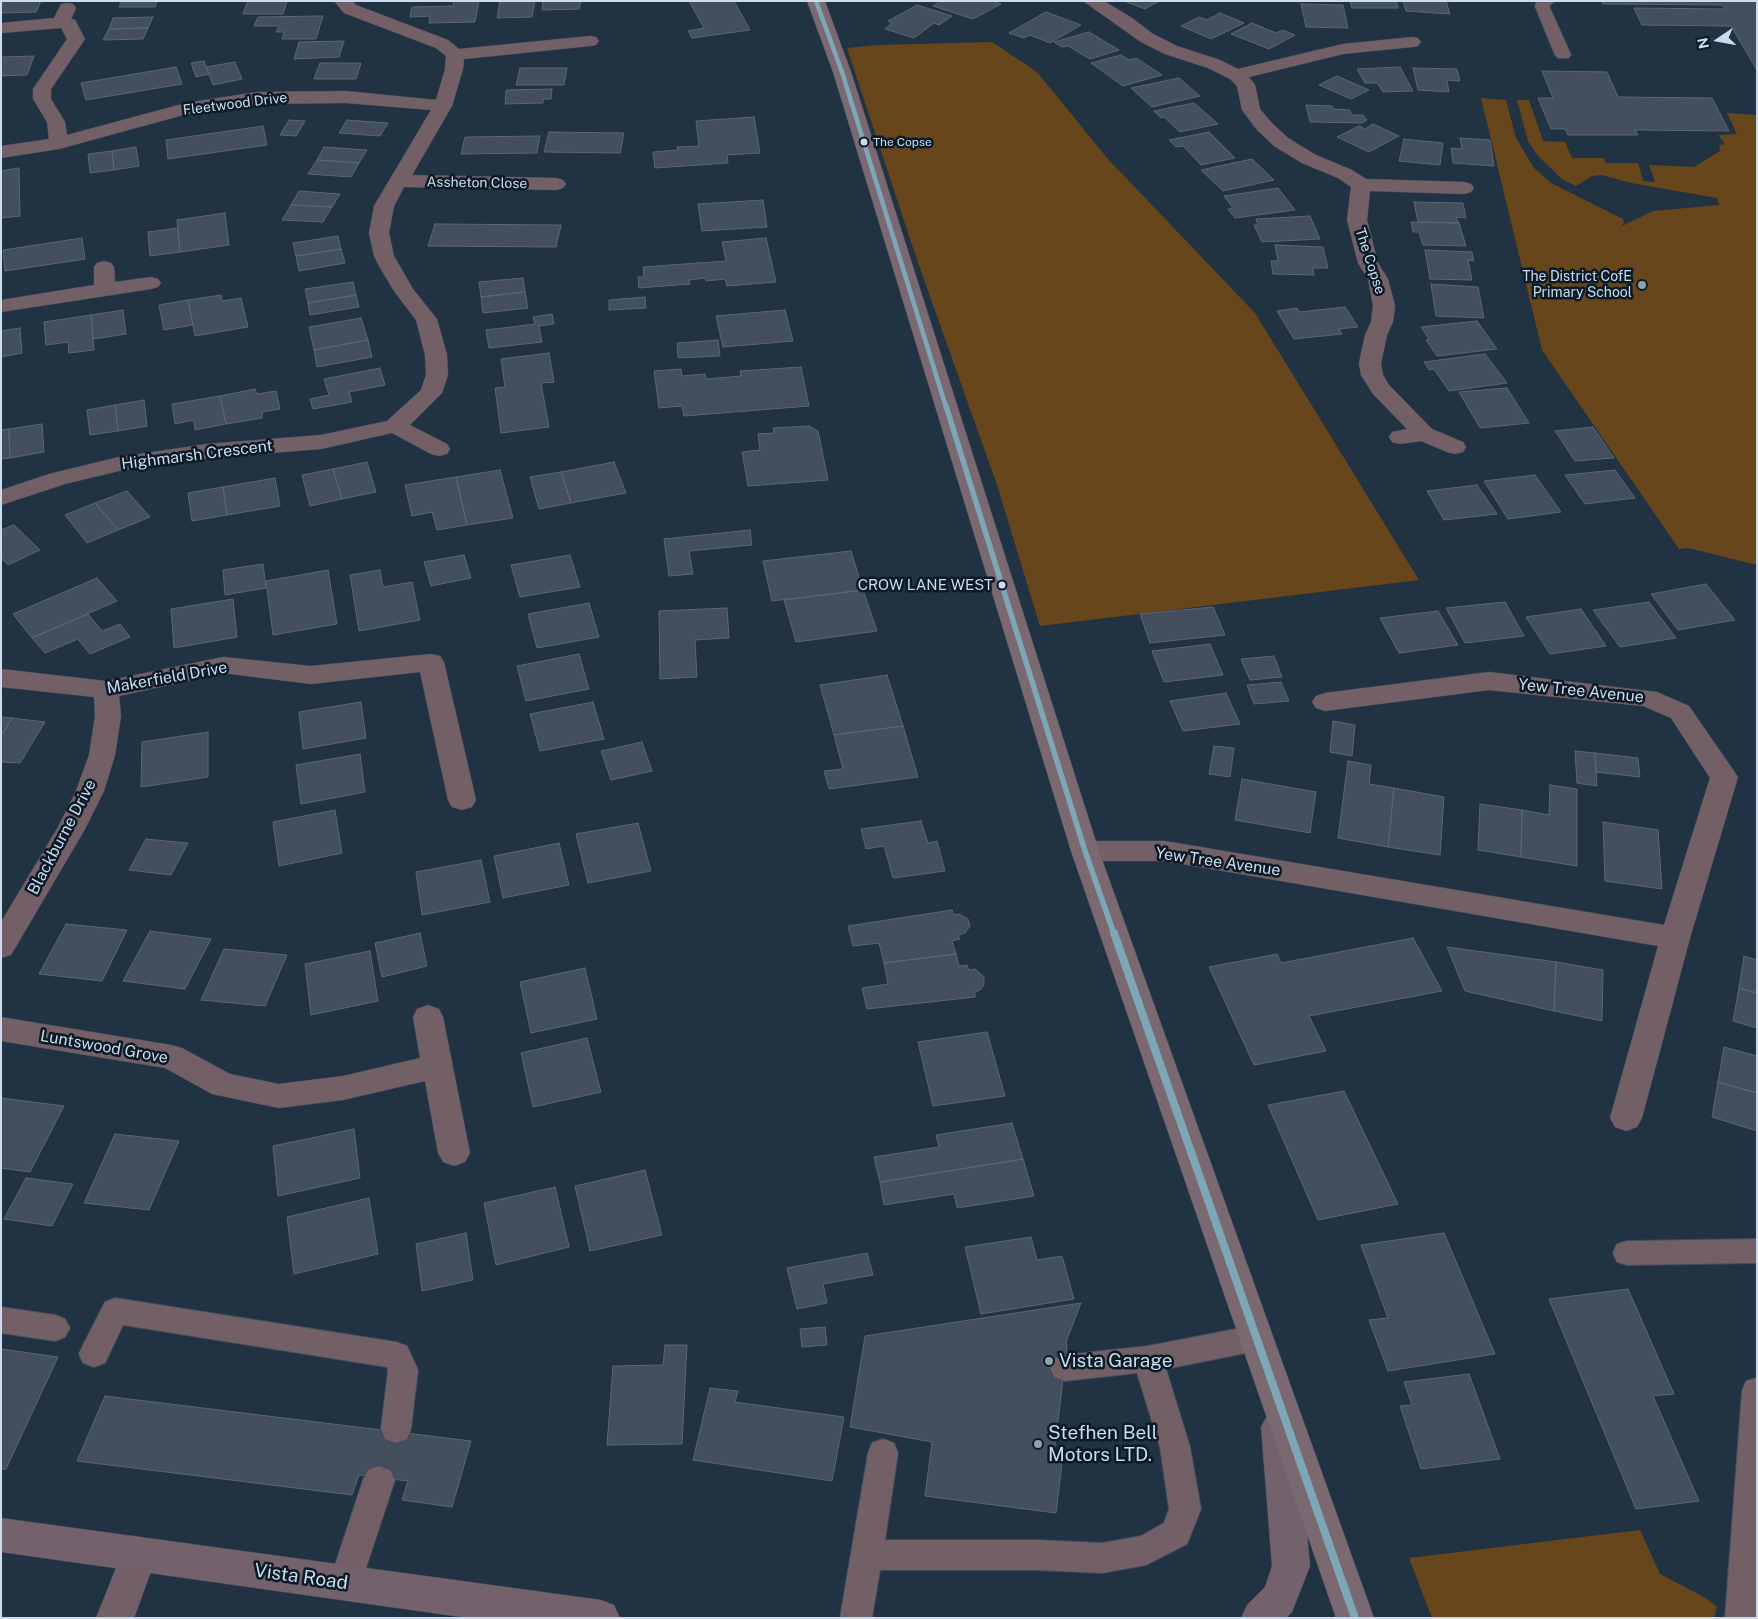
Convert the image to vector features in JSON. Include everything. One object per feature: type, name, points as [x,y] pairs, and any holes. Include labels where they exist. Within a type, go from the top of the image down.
[{"type":"main road","points":[[816,1],[845,82],[1085,851],[1256,1338],[1275,1386],[1355,1618]]},
{"type":"main road","points":[[1260,1618],[1279,1599],[1290,1566],[1275,1386]]},
{"type":"main road","name":"Vista Road","points":[[1,1535],[601,1618]]},
{"type":"street","points":[[342,1],[350,9],[365,16],[442,44],[455,55],[590,41]]},
{"type":"street","points":[[1091,1],[1126,22],[1147,38],[1171,50],[1214,64],[1236,75],[1246,85],[1251,110],[1264,126],[1281,142],[1309,159],[1345,174],[1361,185],[1464,188]]},
{"type":"street","points":[[1,28],[64,15],[69,24],[76,39],[70,50],[46,79],[42,89],[42,99],[56,122],[59,143]]},
{"type":"street","points":[[1236,75],[1343,49],[1412,42]]},
{"type":"street","points":[[439,449],[395,426],[431,392],[437,375],[436,355],[426,320],[404,291],[389,266],[380,243],[379,233],[384,206],[443,106],[454,69],[455,55]]},
{"type":"street","name":"Fleetwood Drive","points":[[1,152],[59,143],[186,109],[257,98],[346,97],[443,106]]},
{"type":"street","name":"Assheton Close","points":[[398,181],[556,184]]},
{"type":"street","name":"The Copse","points":[[1361,185],[1357,220],[1368,264],[1378,279],[1384,306],[1382,322],[1376,335],[1370,363],[1372,375],[1381,389],[1424,434],[1455,447]]},
{"type":"street","points":[[104,267],[105,290]]},
{"type":"street","points":[[1,306],[151,283]]},
{"type":"street","name":"Highmarsh Crescent","points":[[1,498],[57,479],[119,464],[207,451],[321,442],[395,426]]},
{"type":"street","name":"The Copse","points":[[1400,437],[1424,434]]},
{"type":"street","name":"Makerfield Drive","points":[[1,678],[106,690],[223,664],[311,675],[431,662],[462,800]]},
{"type":"street","name":"Yew Tree Avenue","points":[[1325,702],[1490,681],[1648,698],[1680,712],[1724,777],[1675,938],[1626,1118]]},
{"type":"street","name":"Blackburne Drive","points":[[1,947],[71,829],[90,791],[102,755],[108,716],[106,690]]},
{"type":"street","name":"Yew Tree Avenue","points":[[1085,851],[1165,851],[1675,938]]},
{"type":"street","points":[[428,1017],[454,1153]]},
{"type":"street","name":"Luntswood Grove","points":[[1,1029],[170,1057],[223,1085],[278,1096],[343,1088],[438,1066]]},
{"type":"street","points":[[114,1618],[139,1555]]},
{"type":"lane","points":[[1548,1],[1543,3],[1542,6],[1564,55]]},
{"type":"lane","points":[[1627,1253],[1757,1250]]},
{"type":"lane","points":[[94,1354],[115,1312],[396,1355],[403,1370],[396,1429]]},
{"type":"lane","points":[[1,1320],[55,1328]]},
{"type":"lane","points":[[1065,1368],[1148,1359],[1256,1338]]},
{"type":"lane","points":[[867,1555],[1036,1555],[1102,1558],[1146,1550],[1176,1533],[1185,1509],[1175,1447],[1148,1359]]},
{"type":"lane","points":[[1742,1618],[1757,1392]]},
{"type":"lane","points":[[856,1618],[883,1452]]},
{"type":"lane","points":[[345,1583],[380,1480]]},
{"type":"shaded area","points":[[992,42],[1037,72],[1108,159],[1255,313],[1419,580],[1040,626],[997,485],[916,257],[847,48],[877,45]]},
{"type":"shaded area","name":"The District CofE Primary School","points":[[1481,98],[1506,100],[1516,138],[1534,168],[1551,183],[1623,219],[1624,223],[1620,227],[1653,211],[1719,205],[1717,198],[1631,183],[1602,175],[1592,176],[1576,186],[1562,179],[1538,156],[1528,141],[1517,100],[1529,100],[1543,141],[1565,142],[1572,158],[1604,158],[1605,163],[1638,163],[1643,181],[1655,182],[1649,165],[1694,167],[1720,151],[1719,145],[1725,144],[1718,135],[1737,134],[1727,113],[1757,115],[1757,565],[1689,548],[1679,549],[1542,350]]},
{"type":"shaded area","points":[[1640,1530],[1660,1574],[1706,1598],[1717,1607],[1714,1618],[1432,1618],[1409,1558]]},
{"type":"building","points":[[1,1],[41,1],[36,12],[1,13]]},
{"type":"building","points":[[122,1],[157,1],[155,7],[119,7]]},
{"type":"building","points":[[248,1],[287,1],[283,14],[243,14]]},
{"type":"building","points":[[454,1],[479,1],[475,22],[429,23],[430,16],[410,17],[412,7],[453,6]]},
{"type":"building","points":[[500,1],[535,1],[532,17],[497,18]]},
{"type":"building","points":[[543,1],[581,1],[579,9],[542,10]]},
{"type":"building","points":[[689,1],[734,1],[750,30],[692,38],[688,31],[704,28]]},
{"type":"building","points":[[941,1],[992,1],[1001,4],[973,19],[933,6]]},
{"type":"building","points":[[1124,1],[1159,1],[1145,9]]},
{"type":"building","points":[[1350,1],[1396,1],[1398,8],[1352,8]]},
{"type":"building","points":[[1403,1],[1446,1],[1450,14],[1406,11]]},
{"type":"building","points":[[1602,1],[1757,1],[1757,70],[1731,26],[1642,25],[1634,8],[1725,9],[1723,5],[1603,4]]},
{"type":"building","points":[[1301,4],[1343,5],[1348,28],[1306,27]]},
{"type":"building","points":[[917,5],[952,16],[939,25],[934,23],[914,38],[885,29],[892,23],[888,21]]},
{"type":"building","points":[[1046,12],[1081,25],[1050,43],[1030,35],[1024,38],[1009,33]]},
{"type":"building","points":[[1220,13],[1244,23],[1211,39],[1181,26],[1199,17],[1207,20]]},
{"type":"building","points":[[323,16],[316,39],[282,39],[284,32],[276,32],[279,26],[254,26],[258,17]]},
{"type":"building","points":[[153,17],[148,28],[109,29],[113,18]]},
{"type":"building","points":[[1252,23],[1276,33],[1283,30],[1295,35],[1269,49],[1231,34]]},
{"type":"building","points":[[148,28],[143,39],[103,40],[109,29]]},
{"type":"building","points":[[1089,32],[1119,50],[1090,59],[1068,46],[1062,47],[1054,42]]},
{"type":"building","points":[[344,41],[339,57],[294,59],[299,42]]},
{"type":"building","points":[[1121,55],[1129,60],[1136,58],[1162,75],[1123,86],[1091,63]]},
{"type":"building","points":[[34,56],[27,75],[1,76],[1,57]]},
{"type":"building","points":[[204,61],[209,74],[196,77],[191,63]]},
{"type":"building","points":[[235,62],[242,79],[213,85],[206,67]]},
{"type":"building","points":[[320,63],[361,63],[356,79],[314,79]]},
{"type":"building","points":[[176,67],[182,84],[86,100],[81,83]]},
{"type":"building","points":[[1400,67],[1413,91],[1383,92],[1377,83],[1365,83],[1357,69]]},
{"type":"building","points":[[520,68],[567,68],[564,85],[516,85]]},
{"type":"building","points":[[1413,68],[1457,69],[1460,81],[1447,80],[1449,92],[1418,90]]},
{"type":"building","points":[[1542,71],[1607,72],[1618,97],[1712,98],[1729,131],[1635,130],[1638,135],[1568,135],[1565,129],[1551,129],[1538,98],[1553,98]]},
{"type":"building","points":[[1337,76],[1369,90],[1351,99],[1319,85]]},
{"type":"building","points":[[1179,78],[1200,96],[1152,107],[1131,88]]},
{"type":"building","points":[[552,89],[551,99],[543,99],[543,103],[505,104],[506,90]]},
{"type":"building","points":[[1194,103],[1218,124],[1180,132],[1164,117],[1161,118],[1154,111]]},
{"type":"building","points":[[1306,105],[1332,106],[1333,109],[1350,110],[1351,115],[1363,115],[1367,120],[1362,123],[1310,122]]},
{"type":"building","points":[[754,117],[760,153],[727,155],[728,163],[655,168],[653,152],[678,150],[677,147],[699,146],[696,121]]},
{"type":"building","points":[[289,120],[305,121],[296,136],[280,135]]},
{"type":"building","points":[[347,120],[388,123],[380,136],[339,133]]},
{"type":"building","points":[[1373,124],[1399,136],[1369,152],[1337,137],[1359,126],[1365,129]]},
{"type":"building","points":[[263,126],[267,145],[168,159],[166,140]]},
{"type":"building","points":[[549,132],[624,133],[620,153],[544,152]]},
{"type":"building","points":[[1209,132],[1235,158],[1201,165],[1183,146],[1176,147],[1169,140]]},
{"type":"building","points":[[540,136],[537,153],[461,154],[465,137]]},
{"type":"building","points":[[1460,138],[1490,140],[1494,166],[1453,163],[1451,148],[1462,149]]},
{"type":"building","points":[[1404,139],[1443,143],[1440,165],[1399,161]]},
{"type":"building","points":[[136,147],[139,166],[114,170],[112,151]]},
{"type":"building","points":[[324,147],[367,150],[359,163],[317,160]]},
{"type":"building","points":[[112,151],[114,170],[90,173],[88,154]]},
{"type":"building","points":[[1252,159],[1274,180],[1223,191],[1201,170]]},
{"type":"building","points":[[317,160],[359,163],[351,177],[308,174]]},
{"type":"building","points":[[19,168],[20,216],[1,218],[1,171]]},
{"type":"building","points":[[1278,188],[1295,210],[1235,218],[1228,209],[1233,208],[1224,196]]},
{"type":"building","points":[[299,191],[340,194],[332,207],[291,205]]},
{"type":"building","points":[[763,200],[767,227],[702,231],[698,204]]},
{"type":"building","points":[[1414,202],[1463,203],[1466,218],[1456,217],[1459,223],[1418,222]]},
{"type":"building","points":[[291,205],[332,207],[323,222],[282,220]]},
{"type":"building","points":[[225,213],[229,245],[180,252],[177,220]]},
{"type":"building","points":[[1310,216],[1320,239],[1262,242],[1254,225],[1258,225],[1256,219]]},
{"type":"building","points":[[1411,222],[1459,223],[1466,246],[1423,245],[1419,232],[1413,232]]},
{"type":"building","points":[[435,224],[561,225],[556,247],[428,246]]},
{"type":"building","points":[[178,228],[180,252],[150,256],[148,232]]},
{"type":"building","points":[[338,236],[341,249],[296,256],[293,243]]},
{"type":"building","points":[[82,238],[85,259],[5,271],[3,250]]},
{"type":"building","points":[[766,238],[776,282],[727,286],[725,279],[706,281],[706,278],[689,280],[690,284],[639,288],[638,277],[644,277],[643,267],[726,261],[722,242]]},
{"type":"building","points":[[1275,245],[1323,247],[1328,268],[1313,268],[1314,275],[1273,274],[1271,261],[1278,261]]},
{"type":"building","points":[[341,249],[345,263],[299,271],[296,256]]},
{"type":"building","points":[[1425,250],[1472,252],[1474,261],[1468,260],[1472,280],[1430,279]]},
{"type":"building","points":[[523,278],[525,292],[481,297],[479,282]]},
{"type":"building","points":[[353,282],[356,295],[308,303],[305,289]]},
{"type":"building","points":[[1431,284],[1478,287],[1484,318],[1436,316]]},
{"type":"building","points":[[525,292],[528,308],[483,313],[481,297]]},
{"type":"building","points":[[221,295],[222,301],[241,298],[248,327],[195,336],[188,300]]},
{"type":"building","points":[[356,295],[359,307],[310,315],[308,303]]},
{"type":"building","points":[[645,297],[646,308],[609,310],[609,300]]},
{"type":"building","points":[[188,300],[193,325],[164,330],[159,305]]},
{"type":"building","points":[[1345,307],[1358,327],[1339,329],[1342,334],[1294,339],[1277,311],[1297,308],[1299,312]]},
{"type":"building","points":[[123,310],[126,334],[93,339],[91,315]]},
{"type":"building","points":[[785,310],[793,341],[723,347],[716,316]]},
{"type":"building","points":[[552,314],[554,324],[539,326],[542,342],[489,348],[486,330],[535,324],[533,317]]},
{"type":"building","points":[[91,315],[94,350],[69,353],[68,342],[46,345],[44,322]]},
{"type":"building","points":[[361,318],[368,340],[314,350],[309,327]]},
{"type":"building","points":[[1477,321],[1497,349],[1437,356],[1426,340],[1429,339],[1421,327]]},
{"type":"building","points":[[20,328],[22,353],[1,357],[1,331]]},
{"type":"building","points":[[368,340],[372,357],[317,367],[314,350]]},
{"type":"building","points":[[718,340],[720,356],[678,358],[677,343]]},
{"type":"building","points":[[549,353],[554,382],[541,383],[549,427],[501,433],[495,388],[505,387],[501,359]]},
{"type":"building","points":[[1485,354],[1507,383],[1449,391],[1434,369],[1429,370],[1424,362]]},
{"type":"building","points":[[801,367],[809,406],[684,416],[682,406],[659,408],[654,371],[681,369],[682,376],[705,374],[706,379],[741,376],[740,371]]},
{"type":"building","points":[[380,368],[385,385],[349,392],[352,402],[313,409],[310,399],[329,395],[324,379]]},
{"type":"building","points":[[1507,388],[1529,423],[1480,428],[1459,392]]},
{"type":"building","points":[[255,389],[257,394],[276,391],[280,409],[262,412],[262,418],[226,424],[220,396]]},
{"type":"building","points":[[220,396],[226,424],[195,430],[194,420],[175,424],[172,404]]},
{"type":"building","points":[[144,400],[147,426],[118,431],[115,405]]},
{"type":"building","points":[[115,405],[118,431],[90,435],[87,410]]},
{"type":"building","points":[[42,424],[44,452],[10,458],[9,429]]},
{"type":"building","points":[[809,426],[818,431],[828,480],[748,486],[742,452],[760,450],[758,434],[774,433],[773,428]]},
{"type":"building","points":[[1593,427],[1614,458],[1575,461],[1555,431]]},
{"type":"building","points":[[9,429],[10,458],[1,459],[1,430]]},
{"type":"building","points":[[367,462],[376,492],[342,499],[333,469]]},
{"type":"building","points":[[614,462],[626,493],[571,503],[561,472]]},
{"type":"building","points":[[333,469],[342,499],[310,506],[302,475]]},
{"type":"building","points":[[500,470],[513,518],[467,525],[456,477]]},
{"type":"building","points":[[1615,470],[1635,498],[1585,504],[1565,475]]},
{"type":"building","points":[[561,472],[571,503],[539,509],[530,477]]},
{"type":"building","points":[[1535,475],[1561,512],[1508,519],[1484,481]]},
{"type":"building","points":[[456,477],[467,525],[437,530],[432,512],[412,516],[405,485]]},
{"type":"building","points":[[275,478],[280,506],[227,515],[223,487]]},
{"type":"building","points":[[1477,485],[1497,514],[1444,520],[1427,491]]},
{"type":"building","points":[[223,487],[227,515],[192,521],[188,493]]},
{"type":"building","points":[[127,491],[150,517],[118,530],[95,503]]},
{"type":"building","points":[[95,503],[118,530],[87,543],[65,515]]},
{"type":"building","points":[[14,525],[40,550],[8,565],[1,558],[1,530]]},
{"type":"building","points":[[750,530],[752,545],[689,551],[693,574],[669,576],[664,539]]},
{"type":"building","points":[[851,551],[863,590],[772,601],[763,561]]},
{"type":"building","points":[[464,555],[471,578],[431,586],[424,562]]},
{"type":"building","points":[[570,555],[580,587],[520,597],[511,565]]},
{"type":"building","points":[[263,564],[266,588],[225,595],[223,570]]},
{"type":"building","points":[[328,570],[337,624],[273,635],[266,581]]},
{"type":"building","points":[[380,570],[383,587],[412,582],[420,620],[359,631],[350,575]]},
{"type":"building","points":[[97,578],[117,601],[32,638],[13,614]]},
{"type":"building","points":[[1706,584],[1735,620],[1678,630],[1651,594]]},
{"type":"building","points":[[863,590],[877,631],[796,642],[784,600]]},
{"type":"building","points":[[233,599],[237,637],[174,648],[171,609]]},
{"type":"building","points":[[1505,602],[1524,636],[1465,643],[1446,608]]},
{"type":"building","points":[[1649,602],[1676,638],[1620,647],[1593,610]]},
{"type":"building","points":[[589,603],[599,637],[537,648],[528,614]]},
{"type":"building","points":[[1213,607],[1225,635],[1150,643],[1140,614]]},
{"type":"building","points":[[727,608],[729,638],[695,640],[697,677],[660,679],[659,611]]},
{"type":"building","points":[[1581,609],[1606,646],[1550,654],[1526,617]]},
{"type":"building","points":[[1438,611],[1458,645],[1399,653],[1380,618]]},
{"type":"building","points":[[88,614],[102,631],[120,624],[130,637],[90,654],[78,639],[45,653],[32,638]]},
{"type":"building","points":[[1210,644],[1223,675],[1164,682],[1152,651]]},
{"type":"building","points":[[579,654],[589,689],[526,701],[517,666]]},
{"type":"building","points":[[1274,656],[1282,677],[1250,680],[1241,659]]},
{"type":"building","points":[[887,675],[903,726],[834,735],[820,685]]},
{"type":"building","points":[[1281,682],[1289,701],[1254,704],[1247,685]]},
{"type":"building","points":[[1226,693],[1240,724],[1183,731],[1170,701]]},
{"type":"building","points":[[361,702],[366,738],[303,749],[299,712]]},
{"type":"building","points":[[593,702],[604,739],[540,751],[530,714]]},
{"type":"building","points":[[1,717],[12,718],[1,736]]},
{"type":"building","points":[[12,718],[45,722],[20,763],[1,762],[1,736]]},
{"type":"building","points":[[1333,721],[1355,725],[1352,756],[1330,752]]},
{"type":"building","points":[[903,726],[918,777],[829,789],[824,771],[843,769],[834,735]]},
{"type":"building","points":[[208,732],[208,777],[141,787],[142,742]]},
{"type":"building","points":[[642,742],[652,771],[611,780],[601,751]]},
{"type":"building","points":[[1214,746],[1234,748],[1230,777],[1209,774]]},
{"type":"building","points":[[1575,751],[1595,753],[1597,786],[1577,783]]},
{"type":"building","points":[[1595,753],[1638,758],[1640,777],[1596,772]]},
{"type":"building","points":[[360,754],[365,792],[301,804],[296,765]]},
{"type":"building","points":[[1348,761],[1371,765],[1369,784],[1394,788],[1388,847],[1338,838]]},
{"type":"building","points":[[1242,779],[1316,792],[1310,833],[1235,820]]},
{"type":"building","points":[[1550,785],[1577,789],[1577,866],[1521,857],[1522,810],[1549,815]]},
{"type":"building","points":[[1394,788],[1444,797],[1440,855],[1388,847]]},
{"type":"building","points":[[1480,804],[1522,810],[1521,857],[1478,850]]},
{"type":"building","points":[[335,810],[342,853],[279,866],[273,822]]},
{"type":"building","points":[[921,821],[928,843],[937,841],[945,871],[893,878],[884,846],[866,849],[861,829]]},
{"type":"building","points":[[1603,822],[1658,830],[1662,889],[1605,881]]},
{"type":"building","points":[[638,823],[651,871],[588,883],[576,834]]},
{"type":"building","points":[[146,839],[188,843],[171,875],[129,870]]},
{"type":"building","points":[[559,843],[569,885],[503,898],[494,856]]},
{"type":"building","points":[[481,860],[490,902],[422,915],[416,872]]},
{"type":"building","points":[[952,910],[954,915],[959,914],[968,919],[970,926],[965,933],[958,935],[960,939],[952,941],[956,954],[884,963],[879,943],[853,946],[848,926]]},
{"type":"building","points":[[66,924],[127,930],[102,981],[39,974]]},
{"type":"building","points":[[150,931],[211,939],[185,989],[123,981]]},
{"type":"building","points":[[420,933],[427,966],[382,977],[375,943]]},
{"type":"building","points":[[1413,938],[1442,991],[1309,1016],[1326,1051],[1254,1065],[1209,967],[1277,954],[1281,963]]},
{"type":"building","points":[[1447,947],[1556,962],[1554,1011],[1465,991]]},
{"type":"building","points":[[224,949],[287,955],[265,1006],[201,1000]]},
{"type":"building","points":[[370,951],[378,1001],[311,1015],[305,964]]},
{"type":"building","points":[[956,954],[959,966],[967,965],[969,970],[975,969],[984,977],[984,985],[975,992],[975,997],[867,1009],[862,988],[888,984],[884,963]]},
{"type":"building","points":[[1744,956],[1757,960],[1757,993],[1739,988]]},
{"type":"building","points":[[1556,962],[1603,970],[1602,1021],[1554,1011]]},
{"type":"building","points":[[585,968],[597,1019],[531,1033],[520,982]]},
{"type":"building","points":[[1739,988],[1757,993],[1757,1028],[1733,1021]]},
{"type":"building","points":[[987,1032],[1005,1096],[933,1106],[918,1042]]},
{"type":"building","points":[[587,1038],[601,1092],[533,1107],[521,1053]]},
{"type":"building","points":[[1724,1047],[1757,1056],[1757,1093],[1718,1082]]},
{"type":"building","points":[[1718,1082],[1757,1093],[1757,1131],[1712,1117]]},
{"type":"building","points":[[1344,1091],[1398,1204],[1318,1220],[1268,1105]]},
{"type":"building","points":[[1,1098],[64,1106],[30,1172],[1,1168]]},
{"type":"building","points":[[1012,1123],[1023,1159],[880,1182],[874,1157],[939,1147],[936,1135]]},
{"type":"building","points":[[354,1129],[360,1178],[278,1196],[273,1146]]},
{"type":"building","points":[[115,1134],[179,1141],[149,1210],[84,1203]]},
{"type":"building","points":[[1023,1159],[1034,1196],[957,1208],[954,1194],[884,1205],[880,1182]]},
{"type":"building","points":[[645,1170],[662,1235],[590,1251],[575,1186]]},
{"type":"building","points":[[26,1178],[73,1184],[52,1226],[4,1219]]},
{"type":"building","points":[[555,1187],[569,1247],[496,1265],[484,1203]]},
{"type":"building","points":[[369,1198],[378,1254],[294,1274],[287,1217]]},
{"type":"building","points":[[466,1233],[473,1280],[422,1291],[416,1244]]},
{"type":"building","points":[[1444,1233],[1495,1354],[1388,1371],[1369,1320],[1388,1318],[1361,1245]]},
{"type":"building","points":[[1031,1237],[1037,1260],[1062,1256],[1074,1299],[981,1314],[965,1247]]},
{"type":"building","points":[[867,1253],[873,1275],[823,1284],[827,1303],[797,1309],[787,1268]]},
{"type":"building","points":[[1628,1289],[1674,1394],[1653,1396],[1699,1501],[1636,1509],[1549,1299]]},
{"type":"building","points":[[1081,1303],[1066,1342],[1067,1347],[1054,1453],[1063,1455],[1056,1513],[925,1496],[932,1442],[850,1427],[865,1336]]},
{"type":"building","points":[[825,1327],[827,1345],[802,1347],[800,1329]]},
{"type":"building","points":[[665,1345],[687,1345],[682,1444],[607,1445],[613,1366],[663,1365]]},
{"type":"building","points":[[1,1349],[58,1357],[6,1469],[1,1469]]},
{"type":"building","points":[[1469,1374],[1500,1459],[1421,1469],[1400,1406],[1412,1405],[1404,1382]]},
{"type":"building","points":[[710,1388],[738,1391],[735,1402],[844,1417],[832,1481],[693,1460]]},
{"type":"building","points":[[105,1396],[471,1441],[452,1507],[402,1500],[408,1481],[359,1475],[352,1495],[77,1461]]},
{"type":"transit line","points":[[816,1],[842,72],[1085,851],[1355,1618]]},
{"type":"place","name":"The Copse","points":[[864,142]]},
{"type":"place","name":"The District CofE Primary School","points":[[1642,285]]},
{"type":"place","name":"CROW LANE WEST","points":[[1002,585]]},
{"type":"place","name":"Vista Garage","points":[[1049,1361]]},
{"type":"place","name":"Stefhen Bell Motors LTD.","points":[[1038,1444]]}]
